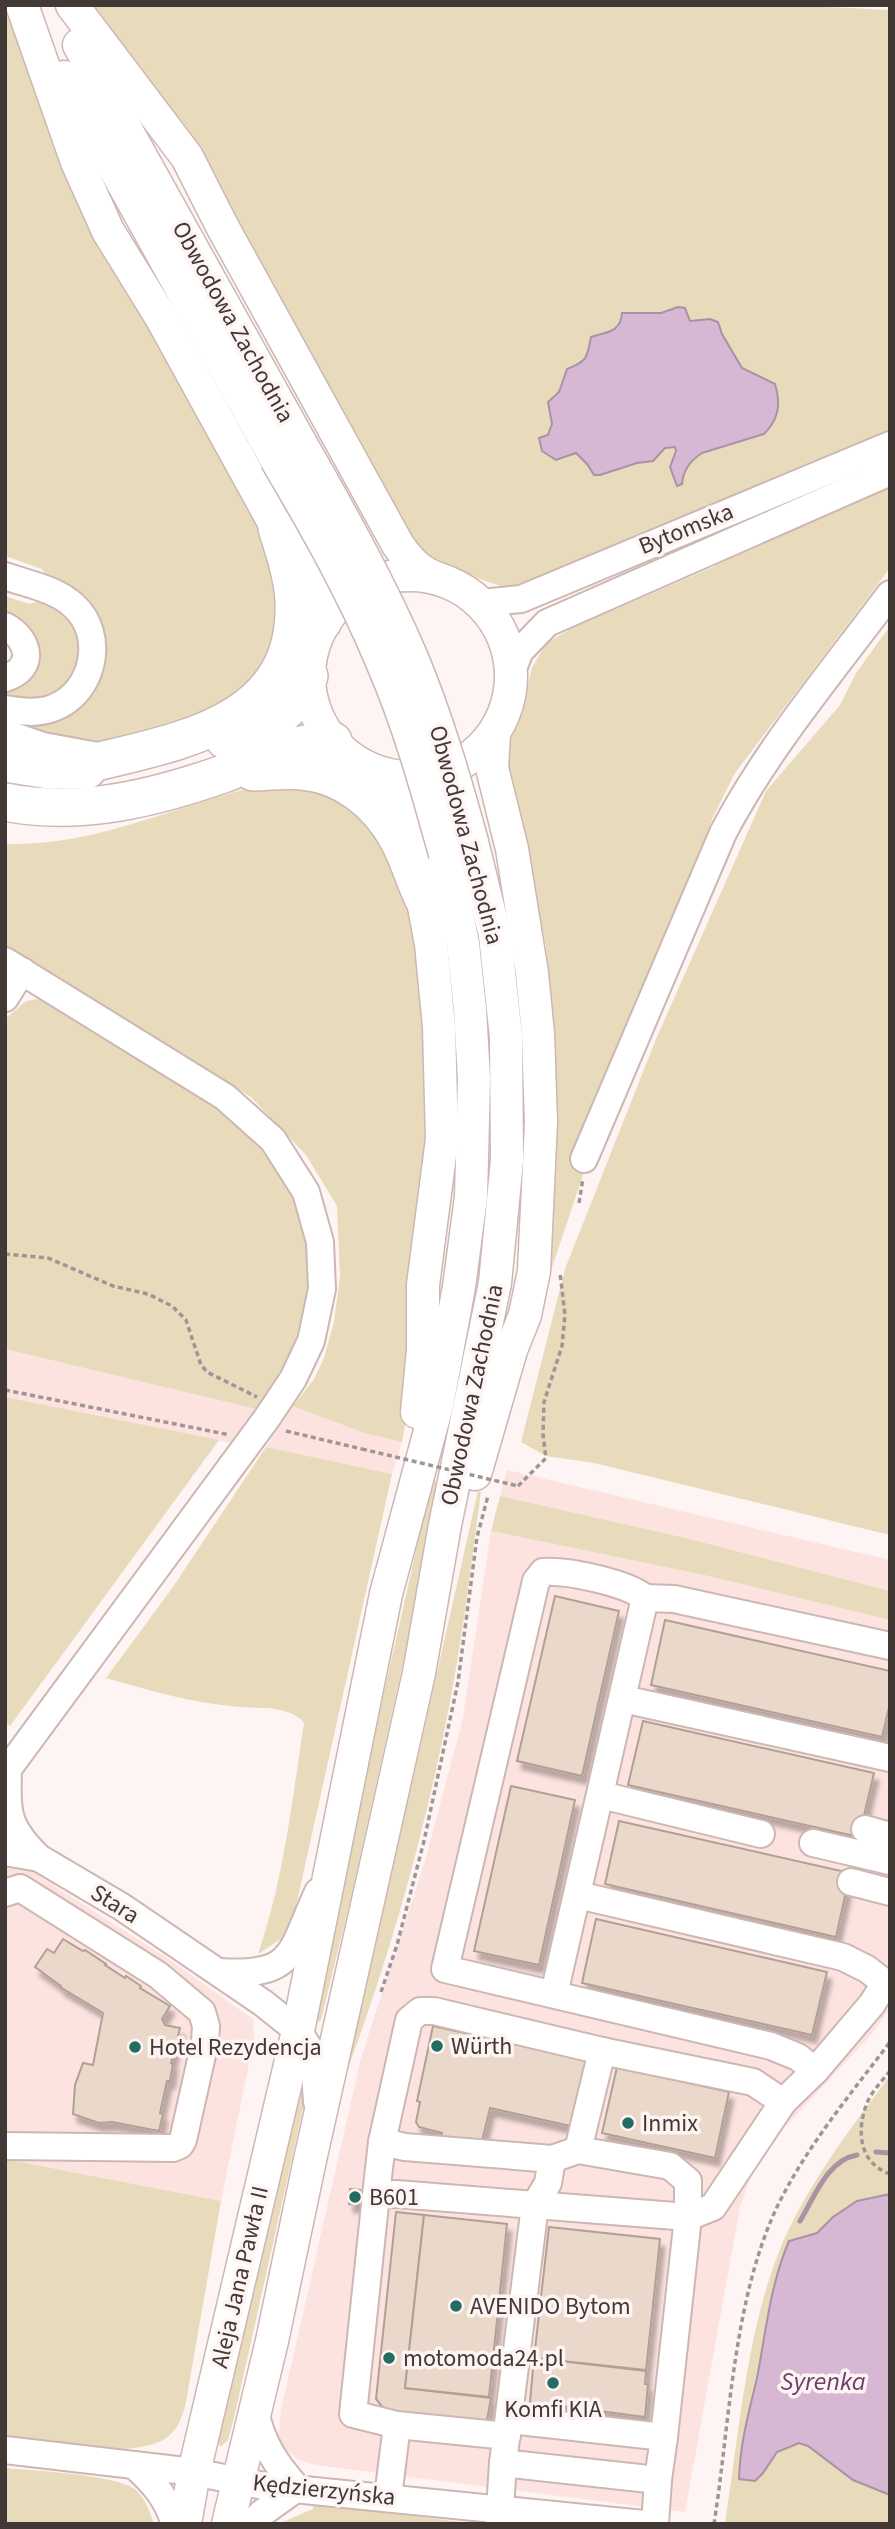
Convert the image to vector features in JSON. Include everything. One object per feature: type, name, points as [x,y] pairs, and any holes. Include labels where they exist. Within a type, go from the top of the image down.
[{"type":"highway","points":[[65,770],[176,742],[220,725],[243,713],[269,686],[280,669],[294,623],[294,598],[277,528]]},
{"type":"highway","points":[[5,762],[65,770],[132,767],[176,755],[267,724],[290,709],[309,676]]},
{"type":"highway","points":[[5,802],[64,808],[153,796],[227,773],[293,747],[333,741]]},
{"type":"highway","points":[[227,773],[299,770],[346,784],[371,804],[390,825],[423,898]]},
{"type":"main road","name":"Obwodowa Zachodnia","points":[[23,5],[289,452],[368,565],[412,659],[441,733],[459,848],[474,1118],[471,1197],[437,1405],[386,1594],[298,2031]]},
{"type":"main road","points":[[23,5],[90,194],[108,231],[161,317],[316,594],[325,622]]},
{"type":"main road","name":"Obwodowa Zachodnia","points":[[57,5],[289,452]]},
{"type":"main road","points":[[72,5],[187,157],[222,226],[398,545],[414,566],[427,575],[439,579],[461,588],[481,603],[502,634],[512,671],[508,704],[494,733],[471,756],[443,772],[423,777],[380,773],[347,755],[333,741],[320,721],[312,699],[309,676],[313,648],[325,622],[350,595],[383,578],[420,575],[439,579]]},
{"type":"main road","points":[[419,1673],[511,1350],[525,1315],[534,1271],[541,1122],[538,1034],[524,914],[512,849],[492,768],[494,733]]},
{"type":"main road","points":[[380,773],[395,793],[407,818],[423,898],[439,1027],[442,1139],[423,1285],[423,1350],[409,1504]]},
{"type":"main road","name":"Obwodowa Zachodnia","points":[[310,2160],[419,1673],[445,1525],[493,1296],[504,1204],[508,1112],[503,1002],[495,935],[459,848]]},
{"type":"main road","name":"Aleja Jana Pawła II","points":[[185,2524],[194,2472],[298,2031]]},
{"type":"main road","name":"Aleja Jana Pawła II","points":[[228,2524],[310,2160]]},
{"type":"street","name":"Bytomska","points":[[481,603],[521,599],[890,445]]},
{"type":"street","name":"Bytomska","points":[[512,671],[520,651],[547,623],[890,472]]},
{"type":"street","points":[[5,576],[63,597],[81,612],[87,622],[93,645],[85,681],[69,699],[40,711],[5,709]]},
{"type":"street","points":[[584,1159],[718,845],[739,803],[764,764],[890,594]]},
{"type":"street","points":[[5,626],[21,637],[27,653],[22,668],[14,676],[5,678]]},
{"type":"street","points":[[5,733],[43,746],[108,758]]},
{"type":"street","points":[[5,998],[14,966],[225,1097],[273,1140],[306,1192],[320,1242],[322,1289],[312,1341],[293,1379],[7,1771],[9,1819],[22,1842],[39,1858]]},
{"type":"street","points":[[815,2071],[798,2057],[771,2046],[445,1969],[536,1581],[543,1572],[559,1571],[635,1589],[645,1598],[674,1599],[890,1646]]},
{"type":"street","points":[[554,1994],[624,1699],[645,1598]]},
{"type":"street","points":[[624,1699],[890,1758]]},
{"type":"street","points":[[601,1795],[761,1834]]},
{"type":"street","points":[[813,1843],[890,1861]]},
{"type":"street","name":"Stara","points":[[5,1852],[39,1858],[122,1907],[219,1972],[298,2031],[309,2048],[315,2072],[317,2102],[310,2160]]},
{"type":"street","points":[[219,1972],[265,1970],[280,1963],[293,1950],[332,1860]]},
{"type":"street","points":[[851,1882],[890,1892]]},
{"type":"street","points":[[5,1893],[20,1888],[158,1975],[202,2012],[206,2026],[180,2145],[173,2148],[5,2146]]},
{"type":"street","points":[[376,2195],[397,2194],[688,2217],[713,2207],[783,2102],[815,2071],[872,2004],[887,1979],[843,1957],[578,1895]]},
{"type":"street","points":[[158,1975],[170,1959],[182,1952],[191,1954]]},
{"type":"street","points":[[664,2437],[397,2425],[354,2414],[382,2142],[409,2020],[420,2011],[434,2011],[753,2082],[783,2102]]},
{"type":"street","points":[[578,2150],[602,2050]]},
{"type":"street","points":[[382,2142],[405,2147],[552,2159],[578,2150],[670,2166],[688,2181],[688,2217],[655,2524]]},
{"type":"street","points":[[505,2518],[503,2463],[536,2205],[548,2183],[552,2159]]},
{"type":"street","points":[[251,2524],[297,2488],[278,2466],[262,2438],[255,2412]]},
{"type":"street","points":[[388,2497],[397,2425]]},
{"type":"street","name":"Kędzierzyńska","points":[[5,2450],[194,2472],[297,2488],[388,2497],[505,2518],[644,2524]]},
{"type":"street","points":[[503,2463],[658,2480]]},
{"type":"street","points":[[134,2465],[158,2488],[169,2506],[175,2524]]},
{"type":"path","points":[[5,1254],[48,1258],[113,1286],[148,1294],[172,1306],[186,1320],[201,1365],[206,1372],[243,1389],[262,1424]]},
{"type":"path","points":[[5,1390],[262,1424],[518,1486],[546,1458],[543,1435],[544,1402],[562,1346],[565,1315],[560,1271]]},
{"type":"path","points":[[381,1993],[424,1840],[458,1682],[477,1537],[494,1470]]},
{"type":"path","points":[[714,2524],[744,2310],[759,2254],[778,2206],[799,2168],[836,2113],[890,2042]]},
{"type":"path","points":[[890,2071],[867,2103],[860,2132],[865,2152],[876,2169],[890,2174]]},
{"type":"shaded area","points":[[85,5],[789,5],[890,10],[890,431],[812,469],[547,578],[506,588],[452,569],[416,549]]},
{"type":"shaded area","points":[[5,7],[32,54],[156,340],[274,559],[284,602],[276,644],[239,703],[123,744],[70,741],[20,727],[18,718],[101,670],[42,569],[5,556]]},
{"type":"shaded area","points":[[890,485],[890,568],[735,773],[713,817],[651,972],[534,1321],[553,1059],[546,946],[510,785],[506,752],[521,712],[532,668],[546,643],[574,627],[711,568],[772,536]]},
{"type":"shaded area","points":[[5,596],[29,604],[43,600],[61,609],[76,627],[81,656],[71,681],[51,698],[5,701],[5,687],[21,681],[5,620]]},
{"type":"shaded area","points":[[890,626],[890,1535],[594,1463],[546,1456],[521,1442],[565,1269],[656,1039],[766,791],[840,705],[856,673]]},
{"type":"shaded area","points":[[288,780],[366,811],[409,901],[423,992],[429,1132],[409,1404],[402,1442],[364,1433],[293,1406],[314,1379],[324,1358],[334,1322],[340,1276],[337,1206],[306,1155],[251,1097],[5,949],[5,844],[78,838],[252,787]]},
{"type":"shaded area","points":[[38,999],[226,1112],[268,1151],[294,1201],[307,1245],[310,1282],[295,1342],[260,1410],[5,1349],[5,1019],[26,1001]]},
{"type":"shaded area","points":[[5,1349],[260,1410],[236,1444],[5,1397]]},
{"type":"shaded area","points":[[5,1397],[219,1440],[10,1726],[5,1722]]},
{"type":"shaded area","points":[[293,1406],[364,1433],[402,1442],[392,1474],[266,1447]]},
{"type":"shaded area","points":[[266,1447],[392,1474],[290,1933],[258,1954],[281,1868],[304,1723],[297,1716],[281,1710],[203,1702],[106,1678],[173,1587]]},
{"type":"shaded area","points":[[507,1470],[890,1560],[890,1591],[686,1538],[500,1496]]},
{"type":"shaded area","points":[[432,1480],[443,1483],[350,1901],[322,2016],[320,2021],[314,2023],[329,1936]]},
{"type":"shaded area","points":[[478,1491],[481,1492],[458,1653],[429,1800],[392,1936],[347,2071]]},
{"type":"shaded area","points":[[500,1496],[686,1538],[890,1591],[890,1620],[704,1575],[491,1531]]},
{"type":"shaded area","points":[[491,1531],[704,1575],[890,1620],[890,2009],[872,2034],[770,2143],[751,2176],[740,2207],[685,2512],[315,2465],[299,2460],[278,2440],[281,2410],[361,2058],[425,1861],[463,1718]]},
{"type":"shaded area","points":[[5,1859],[17,1862],[170,1960],[253,2019],[254,2039],[221,2201],[5,2159]]},
{"type":"shaded area","name":"Syrenka","points":[[890,2076],[890,2524],[725,2524],[753,2344],[771,2275],[783,2242],[818,2177]]},
{"type":"shaded area","points":[[298,2080],[303,2082],[307,2091],[234,2418],[228,2440],[220,2447],[217,2438]]},
{"type":"shaded area","points":[[5,2159],[221,2201],[186,2402],[178,2425],[165,2439],[147,2446],[123,2449],[5,2436]]},
{"type":"shaded area","points":[[5,2468],[74,2474],[127,2485],[142,2497],[154,2524],[5,2524]]},
{"type":"shaded area","points":[[313,2505],[477,2524],[278,2524],[313,2509]]},
{"type":"water","points":[[678,307],[685,308],[690,321],[710,319],[718,322],[742,368],[775,384],[777,411],[773,423],[764,434],[702,453],[688,466],[682,484],[677,486],[670,467],[675,447],[665,448],[653,461],[637,463],[600,475],[594,475],[576,453],[556,460],[542,451],[539,438],[548,435],[552,424],[548,402],[559,392],[567,369],[585,358],[591,337],[616,328],[622,313],[661,313]]},
{"type":"water","name":"Syrenka","points":[[890,2194],[890,2495],[853,2480],[808,2446],[799,2443],[777,2452],[755,2481],[739,2479],[743,2440],[769,2309],[777,2274],[789,2241],[817,2233],[833,2217],[857,2201]]},
{"type":"building","points":[[555,1596],[619,1611],[582,1776],[517,1761]]},
{"type":"building","points":[[665,1620],[890,1671],[890,1703],[882,1737],[651,1685]]},
{"type":"building","points":[[643,1721],[874,1773],[859,1837],[628,1785]]},
{"type":"building","points":[[511,1786],[575,1800],[539,1965],[474,1951]]},
{"type":"building","points":[[619,1821],[850,1873],[836,1937],[605,1884]]},
{"type":"building","points":[[596,1919],[827,1972],[812,2035],[582,1983]]},
{"type":"building","name":"Hotel Rezydencja","points":[[63,1939],[85,1950],[170,2006],[162,2019],[165,2025],[180,2028],[171,2063],[170,2081],[167,2081],[160,2113],[163,2114],[159,2131],[112,2122],[99,2123],[73,2114],[75,2085],[83,2063],[93,2065],[103,2013],[60,1987],[35,1967],[47,1949],[54,1953]]},
{"type":"building","points":[[433,2026],[590,2061],[575,2127],[490,2108],[481,2145],[441,2136],[442,2133],[419,2127],[416,2122],[420,2102],[417,2101]]},
{"type":"building","points":[[617,2067],[729,2092],[715,2158],[602,2133]]},
{"type":"building","name":"B601","points":[[350,2189],[360,2190],[359,2205],[349,2204]]},
{"type":"building","points":[[396,2212],[424,2215],[405,2388],[491,2398],[486,2425],[389,2415],[376,2399]]},
{"type":"building","name":"AVENIDO Bytom","points":[[424,2215],[507,2224],[489,2397],[405,2388]]},
{"type":"building","points":[[549,2227],[660,2239],[646,2370],[534,2358]]},
{"type":"building","points":[[534,2358],[646,2371],[645,2384],[648,2384],[645,2417],[530,2402]]},
{"type":"waterway","points":[[876,2152],[890,2153]]},
{"type":"waterway","points":[[800,2221],[829,2172],[837,2164],[857,2155]]},
{"type":"place","name":"Würth","points":[[437,2046]]},
{"type":"place","name":"Hotel Rezydencja","points":[[135,2047]]},
{"type":"place","name":"Inmix","points":[[628,2123]]},
{"type":"place","name":"B601","points":[[355,2197]]},
{"type":"place","name":"AVENIDO Bytom","points":[[456,2306]]},
{"type":"place","name":"motomoda24.pl","points":[[389,2358]]},
{"type":"place","name":"Komfi KIA","points":[[553,2383]]}]
